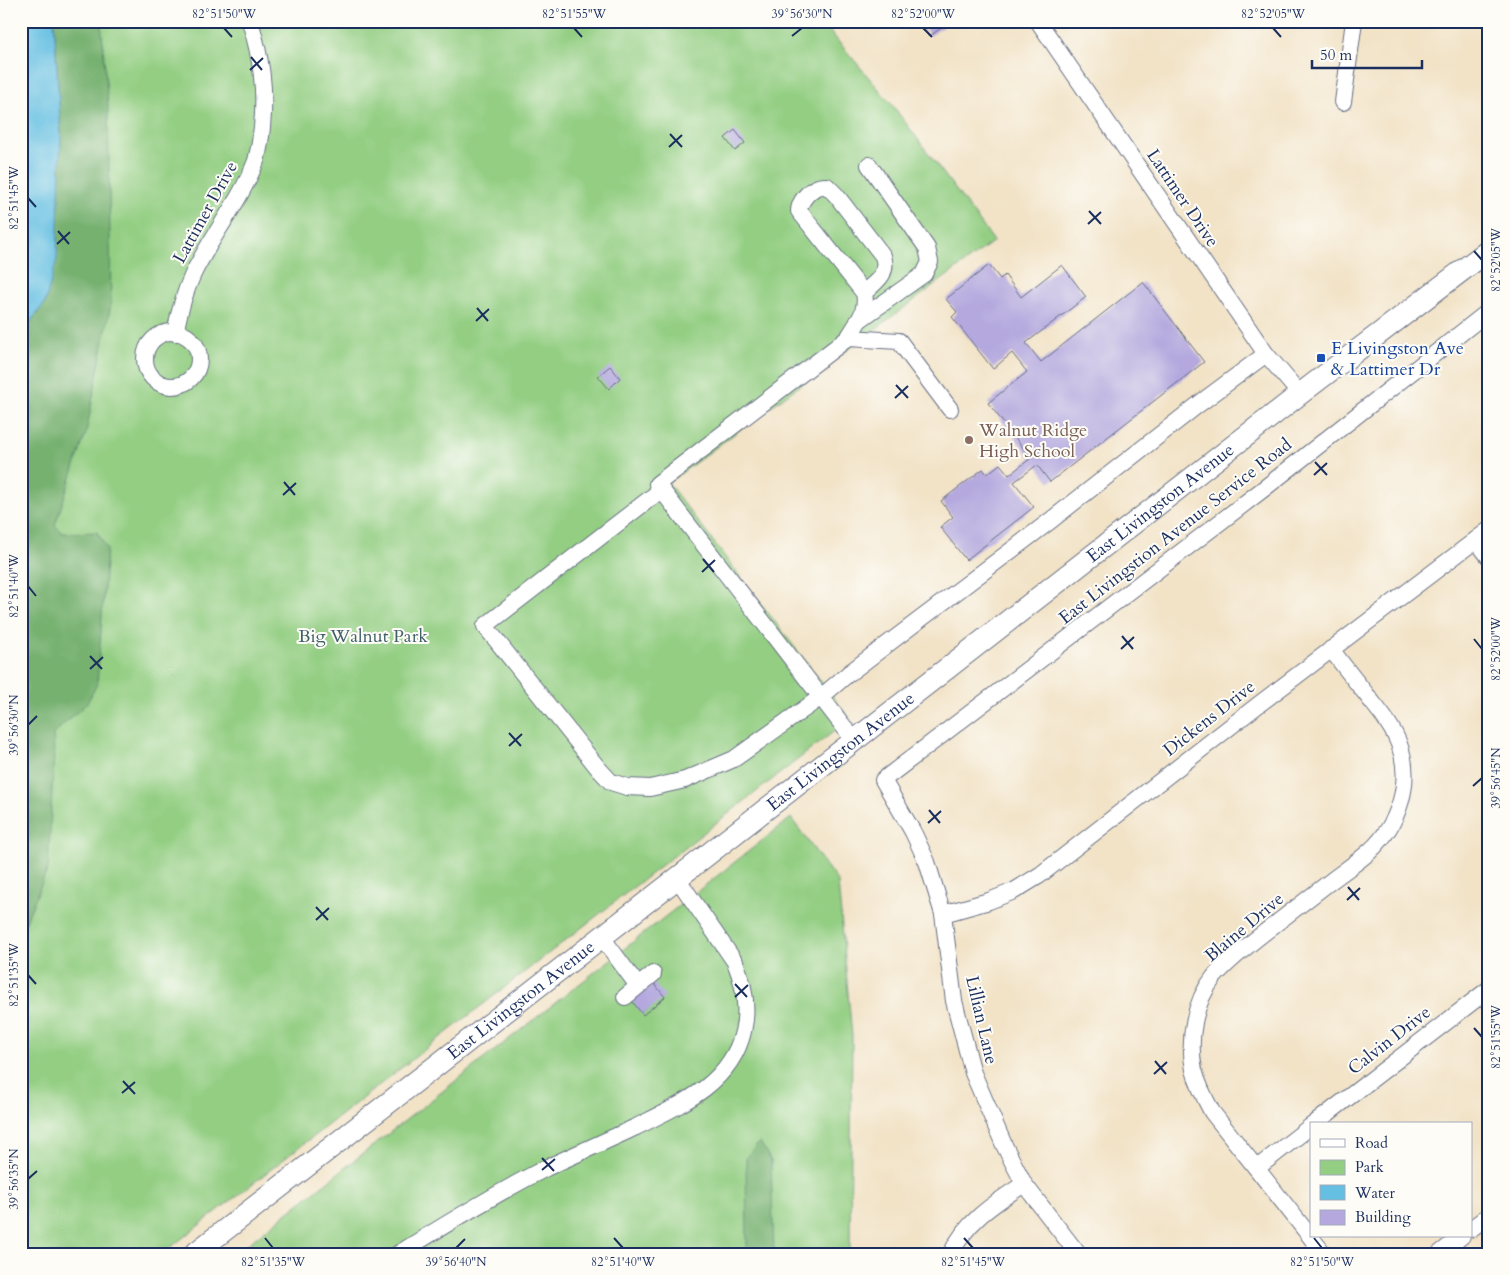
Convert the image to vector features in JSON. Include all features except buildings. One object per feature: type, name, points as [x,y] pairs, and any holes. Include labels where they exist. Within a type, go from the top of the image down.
[{"type":"main road","name":"East Livingston Avenue","points":[[194,1254],[1300,394],[1488,252]]},
{"type":"street","name":"Lattimer Drive","points":[[175,333],[182,301],[192,276],[204,252],[239,197],[256,160],[261,140],[264,104],[263,83],[259,52],[250,21]]},
{"type":"street","name":"Lattimer Drive","points":[[1038,21],[1266,354],[1300,394]]},
{"type":"street","points":[[1342,102],[1354,21]]},
{"type":"street","points":[[858,322],[924,274],[930,262],[927,248],[869,165]]},
{"type":"street","points":[[854,740],[657,484],[848,338],[858,322],[865,307],[864,293],[799,211],[799,204],[805,196],[818,186],[826,186],[836,195],[882,256],[886,265],[883,274],[864,293]]},
{"type":"street","name":"East Livingstion Avenue Service Road","points":[[883,780],[1266,487],[1489,311]]},
{"type":"street","points":[[848,338],[899,341],[950,409]]},
{"type":"street","points":[[661,490],[485,626],[598,768],[611,782],[627,787],[650,788],[685,780],[734,759],[821,697],[856,668],[1266,354]]},
{"type":"street","points":[[1482,535],[1489,557]]},
{"type":"street","name":"Dickens Drive","points":[[943,914],[989,901],[1014,891],[1040,875],[1258,705],[1482,535]]},
{"type":"street","name":"Blaine Drive","points":[[1310,1236],[1212,1112],[1202,1093],[1195,1072],[1192,1034],[1202,997],[1213,979],[1240,952],[1370,851],[1389,828],[1401,800],[1404,785],[1402,756],[1393,731],[1331,649]]},
{"type":"street","name":"Lillian Lane","points":[[883,780],[913,832],[927,862],[943,914],[954,1001],[973,1073],[1004,1145],[1024,1184],[1078,1254]]},
{"type":"street","points":[[398,1254],[472,1209],[546,1169],[667,1112],[704,1088],[722,1071],[734,1053],[742,1035],[746,1011],[745,992],[735,962],[677,878]]},
{"type":"street","points":[[602,936],[638,986]]},
{"type":"street","points":[[625,997],[653,974]]},
{"type":"street","name":"Calvin Drive","points":[[1317,1122],[1489,989]]},
{"type":"street","name":"Calvin Drive","points":[[1256,1168],[1310,1127]]},
{"type":"street","points":[[951,1254],[958,1239],[971,1223],[994,1204],[1024,1184]]},
{"type":"street","points":[[1472,1228],[1489,1215]]},
{"type":"street","name":"Blaine Drive","points":[[1311,1238],[1324,1254]]},
{"type":"street","points":[[1439,1254],[1459,1238]]},
{"type":"green space","name":"Big Walnut Park","points":[[21,21],[821,21],[893,106],[994,241],[668,483],[850,719],[162,1254],[21,1254]]},
{"type":"green space","points":[[54,21],[101,21],[108,105],[111,304],[86,433],[55,525],[62,533],[97,532],[107,549],[97,684],[87,703],[53,734],[54,753],[48,868],[21,933],[21,334],[45,303],[61,135]]},
{"type":"green space","points":[[791,818],[838,882],[852,1036],[850,1254],[235,1254]]},
{"type":"green space","points":[[760,1142],[771,1161],[774,1254],[747,1254],[746,1157]]},
{"type":"water","points":[[21,21],[54,21],[61,135],[57,259],[45,303],[21,334]]},
{"type":"place","name":"E Livingston Ave & Lattimer Dr","points":[[1321,358]]},
{"type":"place","name":"Walnut Ridge High School","points":[[969,440]]}]
